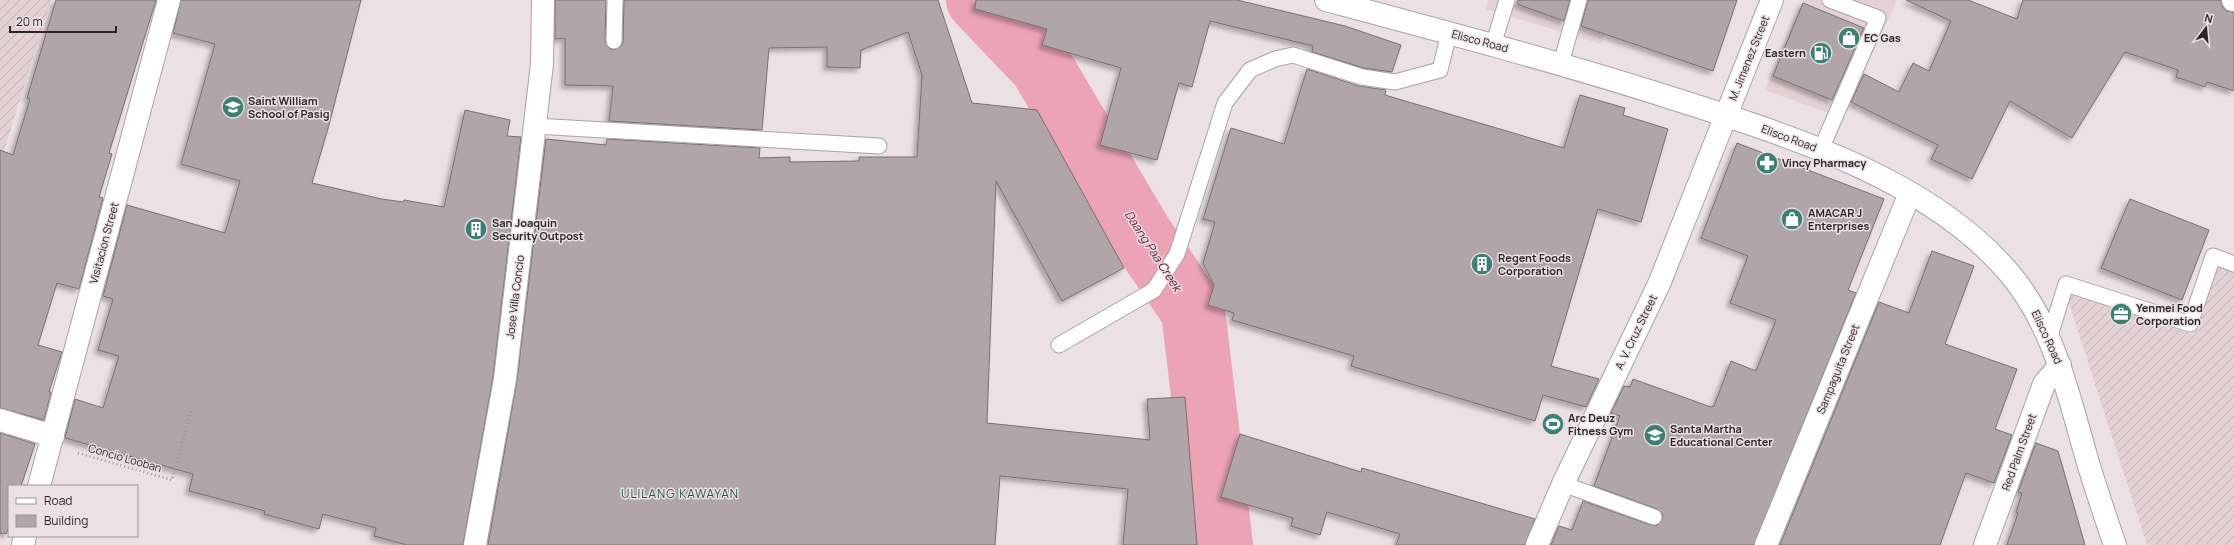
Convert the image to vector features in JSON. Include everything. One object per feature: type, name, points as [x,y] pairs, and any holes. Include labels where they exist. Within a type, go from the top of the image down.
[{"type":"street","name":"Visitacion Street","points":[[39,485],[169,0]]},
{"type":"street","name":"Jose Villa Concio","points":[[475,545],[505,379],[542,64],[543,0]]},
{"type":"street","name":"Elisco Road","points":[[1326,0],[1561,64],[1725,115],[1821,149],[1910,193],[1958,225],[1980,244],[2010,274],[2032,305],[2049,339],[2060,365],[2089,467],[2115,545]]},
{"type":"street","name":"M. Jimenez Street","points":[[1725,115],[1772,0]]},
{"type":"street","name":"A. V. Cruz Street","points":[[1537,545],[1564,484],[1659,284],[1725,115]]},
{"type":"street","name":"Sampaguita Street","points":[[1766,545],[1910,193]]},
{"type":"street","name":"Red Palm Street","points":[[1985,545],[2044,384],[2060,365]]},
{"type":"street","points":[[0,420],[52,441]]},
{"type":"lane","points":[[614,41],[615,0]]},
{"type":"lane","points":[[1492,45],[1507,0]]},
{"type":"lane","points":[[1561,64],[1579,0]]},
{"type":"lane","points":[[1821,149],[1878,18],[1830,0]]},
{"type":"lane","points":[[1059,345],[1154,290],[1177,254],[1225,103],[1250,70],[1275,59],[1293,55],[1362,77],[1395,82],[1440,70],[1449,33]]},
{"type":"lane","points":[[535,126],[879,146]]},
{"type":"lane","points":[[2049,339],[2066,284],[2190,324],[2213,256],[2234,264]]},
{"type":"lane","points":[[1564,484],[1654,517]]},
{"type":"path","name":"Concio Looban","points":[[52,441],[172,480],[191,411]]},
{"type":"shaded area","points":[[0,0],[51,0],[4,151],[0,149]]},
{"type":"shaded area","points":[[1488,0],[1616,0],[1601,44],[1486,9]]},
{"type":"shaded area","points":[[1802,0],[1897,0],[1843,118],[1765,90]]},
{"type":"shaded area","points":[[2216,262],[2234,269],[2234,545],[2147,545],[2065,291],[2193,334]]},
{"type":"building","points":[[56,0],[156,0],[109,153],[112,154],[99,197],[103,198],[79,289],[57,283],[38,345],[62,352],[49,392],[51,392],[44,420],[0,408],[0,150],[13,155],[30,99],[27,98]]},
{"type":"building","points":[[181,0],[361,0],[329,125],[312,183],[382,199],[403,202],[404,200],[444,207],[465,110],[510,120],[507,136],[521,137],[493,377],[463,545],[407,545],[374,536],[376,528],[323,514],[319,529],[264,514],[265,511],[189,491],[193,474],[65,438],[75,399],[103,408],[119,356],[98,350],[113,299],[103,296],[127,205],[225,233],[240,181],[181,164],[215,44],[173,33]]},
{"type":"building","points":[[555,0],[606,0],[605,41],[609,48],[614,50],[621,46],[623,42],[624,0],[938,0],[972,103],[1037,110],[1124,268],[1062,301],[996,181],[987,423],[1150,440],[1147,399],[1185,397],[1197,545],[1123,545],[1128,489],[1000,476],[995,545],[488,545],[517,380],[546,139],[606,145],[607,139],[760,148],[759,158],[790,157],[790,162],[859,161],[859,157],[917,157],[922,75],[908,32],[861,50],[860,68],[827,67],[827,47],[769,48],[762,130],[609,121],[613,86],[565,85],[565,38],[555,39]]},
{"type":"building","points":[[976,0],[1237,0],[1345,26],[1401,45],[1392,72],[1364,68],[1312,52],[1313,46],[1210,21],[1192,87],[1179,83],[1157,160],[1100,145],[1121,68],[1042,45],[1047,29],[975,9]]},
{"type":"building","points":[[1518,0],[1570,0],[1564,21],[1517,4]]},
{"type":"building","points":[[1588,0],[1737,0],[1713,71],[1581,26]]},
{"type":"building","points":[[1906,0],[1968,0],[2017,19],[2023,0],[2221,0],[2222,6],[2226,11],[2234,12],[2234,91],[2207,82],[2205,87],[2176,77],[2178,70],[2125,52],[2072,138],[2010,101],[1972,179],[1931,159],[1938,145],[1851,102],[1864,74],[1899,92],[1913,63],[1929,71],[1951,21]]},
{"type":"building","name":"Eastern","points":[[1803,3],[1864,28],[1832,100],[1773,76]]},
{"type":"building","points":[[1307,69],[1359,86],[1386,90],[1385,95],[1564,148],[1580,95],[1625,108],[1623,115],[1668,129],[1641,222],[1598,209],[1551,366],[1599,379],[1586,407],[1543,395],[1535,421],[1351,366],[1354,356],[1232,320],[1234,313],[1208,305],[1214,285],[1203,263],[1215,222],[1203,219],[1231,128],[1284,144]]},
{"type":"building","points":[[1737,143],[1884,199],[1848,290],[1856,293],[1754,545],[1551,545],[1559,526],[1572,530],[1583,501],[1651,525],[1656,526],[1662,520],[1663,515],[1657,509],[1594,486],[1620,416],[1611,413],[1624,386],[1630,387],[1633,379],[1711,407],[1714,406],[1731,361],[1756,371],[1776,320],[1730,303],[1748,256],[1701,238]]},
{"type":"building","points":[[2130,199],[2209,230],[2182,300],[2101,268]]},
{"type":"building","points":[[1932,251],[1974,266],[1945,344],[2017,369],[1995,429],[2012,435],[1994,483],[1966,473],[1940,545],[1780,545],[1879,302],[1909,313]]},
{"type":"building","points":[[0,433],[35,444],[21,485],[8,485],[8,529],[6,534],[0,533]]},
{"type":"building","points":[[1240,434],[1361,472],[1362,468],[1535,519],[1525,545],[1396,545],[1400,534],[1327,512],[1320,535],[1291,526],[1293,518],[1221,497]]},
{"type":"building","points":[[2036,443],[2058,451],[2085,545],[2007,545],[2018,513],[2016,512],[2022,493],[2018,492]]},
{"type":"waterway","name":"Daang Paa Creek","points":[[978,0],[1041,66],[1141,235],[1193,311],[1221,545]]},
{"type":"place","name":"EC Gas","points":[[1849,38]]},
{"type":"place","name":"Eastern","points":[[1821,53]]},
{"type":"place","name":"Saint William School of Pasig","points":[[233,107]]},
{"type":"place","name":"Vincy Pharmacy","points":[[1767,163]]},
{"type":"place","name":"AMACAR J Enterprises","points":[[1792,219]]},
{"type":"place","name":"San Joaquin Security Outpost","points":[[476,229]]},
{"type":"place","name":"Regent Foods Corporation","points":[[1482,264]]},
{"type":"place","name":"Yenmei Food Corporation","points":[[2121,314]]},
{"type":"place","name":"Arc Deuz Fitness Gym","points":[[1553,424]]},
{"type":"place","name":"Santa Martha Educational Center","points":[[1655,435]]},
{"type":"district","name":"ULILANG KAWAYAN","points":[[680,494]]}]
